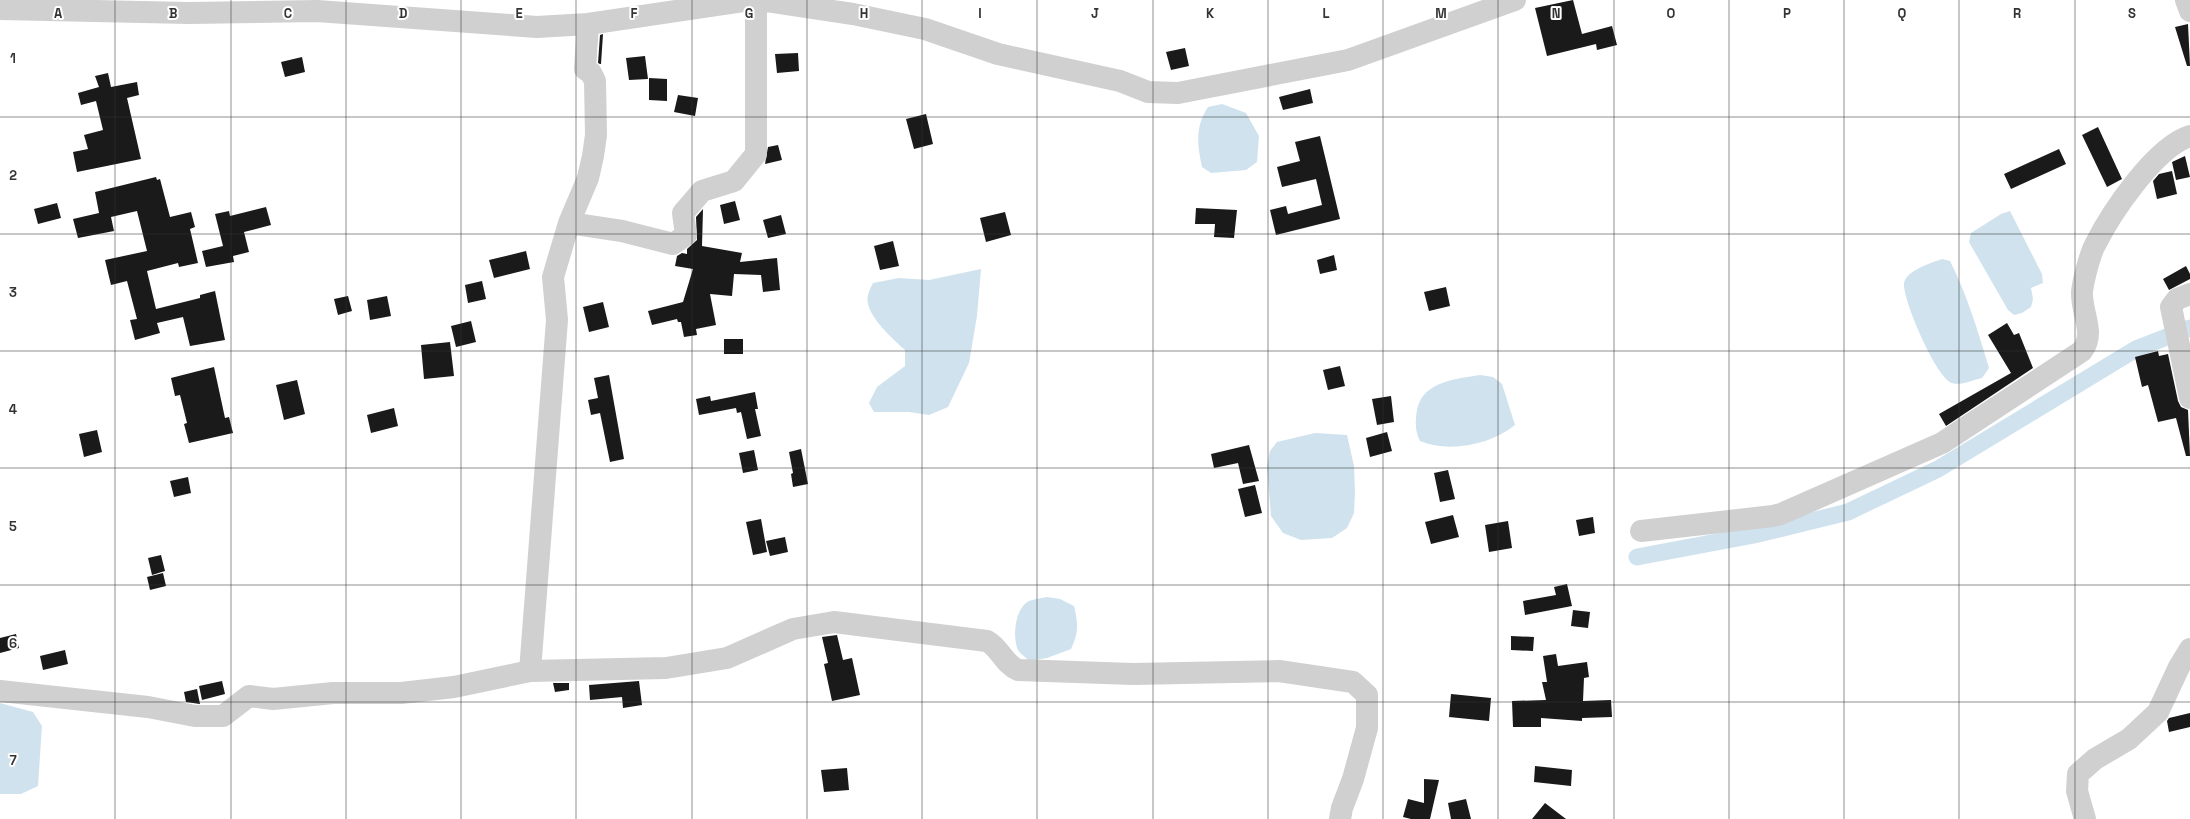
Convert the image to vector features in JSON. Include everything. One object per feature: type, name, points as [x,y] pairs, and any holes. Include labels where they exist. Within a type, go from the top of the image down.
[{"type":"street","points":[[0,9],[188,13],[317,11],[537,26],[588,24],[750,0]]},
{"type":"street","points":[[569,223],[622,231],[673,244],[686,235],[683,213],[702,191],[734,181],[756,154],[756,0]]},
{"type":"street","points":[[759,0],[854,14],[925,29],[998,54],[1120,81],[1148,92],[1178,93],[1348,60],[1515,0]]},
{"type":"street","points":[[2186,0],[2190,11]]},
{"type":"street","points":[[530,671],[557,320],[553,277],[569,223],[588,178],[596,135],[594,80],[591,73],[585,69],[584,59],[588,24]]},
{"type":"street","points":[[1641,531],[1781,514],[1942,443],[2082,351],[2087,344],[2089,337],[2082,292],[2094,246],[2137,178],[2178,141],[2190,136]]},
{"type":"street","points":[[2190,294],[2177,299],[2170,307],[2190,398]]},
{"type":"street","points":[[0,691],[148,707],[195,716],[224,716],[248,696],[273,699],[333,693],[401,693],[454,687],[530,671],[666,668],[727,658],[793,629],[834,622],[987,641],[993,645],[1012,668],[1018,670],[1133,674],[1279,671],[1353,682],[1366,696],[1367,728],[1354,779],[1342,808],[1340,819]]},
{"type":"street","points":[[2085,819],[2077,791],[2078,774],[2095,759],[2129,739],[2158,712],[2179,667],[2190,649]]},
{"type":"water","points":[[1222,104],[1246,113],[1259,136],[1257,162],[1246,170],[1211,173],[1202,167],[1198,143],[1201,122],[1208,107]]},
{"type":"water","points":[[2010,211],[2042,274],[2043,283],[2031,288],[2033,299],[2031,307],[2022,313],[2014,315],[2008,310],[1969,242],[1971,233],[2001,214]]},
{"type":"water","points":[[1942,259],[1950,261],[1962,287],[1989,368],[1982,378],[1963,383],[1952,383],[1945,378],[1937,367],[1921,337],[1908,304],[1905,291],[1904,283],[1910,274],[1926,265]]},
{"type":"water","points":[[981,269],[977,316],[969,363],[948,407],[929,415],[909,412],[874,412],[869,403],[877,387],[905,366],[905,350],[880,325],[870,310],[868,295],[873,283],[899,278],[929,280]]},
{"type":"water","points":[[1480,375],[1493,377],[1502,384],[1515,425],[1494,438],[1469,445],[1443,446],[1431,445],[1420,441],[1416,430],[1416,414],[1420,400],[1426,393],[1433,387],[1451,380]]},
{"type":"water","points":[[1315,433],[1347,435],[1354,466],[1354,513],[1347,528],[1332,538],[1301,540],[1283,533],[1271,516],[1267,467],[1270,451],[1277,442]]},
{"type":"water","points":[[1047,597],[1060,599],[1074,606],[1077,633],[1071,649],[1047,658],[1029,661],[1018,650],[1015,638],[1016,623],[1024,605],[1029,601]]},
{"type":"water","points":[[0,703],[33,712],[42,726],[38,786],[21,794],[0,794]]},
{"type":"building","points":[[1573,0],[1582,34],[1612,26],[1617,45],[1597,50],[1596,44],[1547,56],[1535,8]]},
{"type":"building","points":[[2188,24],[2190,66],[2187,66],[2175,27]]},
{"type":"building","points":[[603,34],[600,64],[598,63],[600,35]]},
{"type":"building","points":[[1185,48],[1189,66],[1171,70],[1166,52]]},
{"type":"building","points":[[798,53],[799,71],[777,73],[775,54]]},
{"type":"building","points":[[645,56],[648,79],[629,80],[626,58]]},
{"type":"building","points":[[302,57],[305,72],[285,77],[281,62]]},
{"type":"building","points":[[108,73],[111,87],[137,82],[139,95],[127,98],[141,159],[77,172],[73,152],[88,149],[84,135],[103,130],[96,101],[81,105],[78,93],[99,87],[95,76]]},
{"type":"building","points":[[649,78],[667,79],[667,101],[649,100]]},
{"type":"building","points":[[1310,89],[1313,103],[1283,110],[1279,97]]},
{"type":"building","points":[[678,95],[698,98],[695,116],[674,112]]},
{"type":"building","points":[[926,114],[933,144],[914,149],[906,119]]},
{"type":"building","points":[[2098,127],[2122,179],[2107,187],[2082,135]]},
{"type":"building","points":[[1320,136],[1340,219],[1276,235],[1270,210],[1286,206],[1288,214],[1322,205],[1316,179],[1282,187],[1277,167],[1300,161],[1295,142]]},
{"type":"building","points":[[778,145],[782,160],[765,164],[768,147]]},
{"type":"building","points":[[2059,149],[2066,164],[2011,189],[2004,174]]},
{"type":"building","points":[[2185,156],[2190,177],[2176,180],[2172,162]]},
{"type":"building","points":[[2172,171],[2177,194],[2157,199],[2153,181],[2159,174]]},
{"type":"building","points":[[156,177],[157,180],[160,179],[170,217],[191,212],[195,227],[190,229],[198,263],[179,267],[178,263],[147,271],[156,309],[200,298],[200,295],[215,291],[225,340],[190,346],[183,317],[157,323],[160,333],[135,340],[130,320],[137,319],[127,281],[111,285],[105,260],[147,251],[137,211],[111,217],[114,231],[78,238],[73,219],[99,213],[95,192]]},
{"type":"building","points":[[735,201],[740,220],[724,224],[720,205]]},
{"type":"building","points":[[57,203],[61,218],[38,224],[34,209]]},
{"type":"building","points":[[266,207],[271,225],[244,232],[249,252],[233,256],[234,262],[206,267],[202,251],[223,246],[215,214],[229,211],[230,216]]},
{"type":"building","points":[[1196,208],[1237,210],[1234,238],[1214,237],[1215,224],[1195,224]]},
{"type":"building","points":[[703,209],[702,246],[742,253],[740,262],[777,258],[780,290],[763,292],[761,275],[734,274],[732,296],[710,294],[716,325],[696,329],[697,335],[684,337],[681,322],[678,322],[677,319],[652,325],[648,311],[683,302],[693,269],[675,266],[677,256],[682,253],[687,254],[687,249],[697,240],[696,217]]},
{"type":"building","points":[[1005,212],[1011,235],[986,242],[980,218]]},
{"type":"building","points":[[781,215],[786,234],[768,238],[763,220]]},
{"type":"building","points":[[893,241],[899,266],[880,270],[874,246]]},
{"type":"building","points":[[526,251],[530,269],[494,278],[489,260]]},
{"type":"building","points":[[1334,255],[1337,270],[1320,274],[1317,260]]},
{"type":"building","points":[[2186,266],[2190,274],[2190,279],[2169,290],[2163,279]]},
{"type":"building","points":[[482,281],[486,299],[468,303],[465,285]]},
{"type":"building","points":[[1446,287],[1450,306],[1429,311],[1424,292]]},
{"type":"building","points":[[348,296],[352,311],[338,315],[334,299]]},
{"type":"building","points":[[387,296],[391,316],[370,320],[367,300]]},
{"type":"building","points":[[603,302],[609,327],[589,332],[583,307]]},
{"type":"building","points":[[471,321],[476,342],[456,347],[451,326]]},
{"type":"building","points":[[2007,323],[2014,335],[2019,333],[2033,368],[1946,426],[1939,414],[2011,373],[1988,335]]},
{"type":"building","points":[[724,339],[743,339],[743,354],[724,354]]},
{"type":"building","points":[[450,342],[454,376],[424,379],[421,345]]},
{"type":"building","points":[[2158,351],[2159,356],[2168,354],[2178,401],[2181,407],[2188,410],[2190,456],[2186,456],[2176,418],[2158,422],[2148,385],[2142,387],[2135,357]]},
{"type":"building","points":[[1340,366],[1345,386],[1328,390],[1323,370]]},
{"type":"building","points":[[214,367],[225,418],[229,417],[233,433],[189,443],[184,424],[187,423],[180,395],[175,396],[171,378]]},
{"type":"building","points":[[609,375],[624,459],[610,462],[600,413],[591,415],[588,400],[598,398],[594,378]]},
{"type":"building","points":[[297,380],[305,414],[284,420],[276,385]]},
{"type":"building","points":[[755,392],[758,409],[755,409],[761,436],[747,439],[741,412],[737,413],[736,408],[699,415],[696,399],[710,396],[711,401]]},
{"type":"building","points":[[1391,396],[1394,422],[1377,425],[1372,399]]},
{"type":"building","points":[[394,408],[398,426],[371,433],[367,415]]},
{"type":"building","points":[[97,430],[102,452],[84,457],[79,434]]},
{"type":"building","points":[[1387,432],[1392,451],[1370,457],[1366,438]]},
{"type":"building","points":[[1249,445],[1259,481],[1243,484],[1238,463],[1214,468],[1211,454]]},
{"type":"building","points":[[801,449],[808,484],[793,487],[791,474],[793,473],[789,452]]},
{"type":"building","points":[[754,450],[758,470],[743,473],[739,453]]},
{"type":"building","points":[[1448,470],[1455,499],[1440,502],[1434,473]]},
{"type":"building","points":[[188,477],[191,493],[174,497],[170,481]]},
{"type":"building","points":[[1255,485],[1262,513],[1245,517],[1238,489]]},
{"type":"building","points":[[1453,515],[1459,537],[1431,544],[1425,522]]},
{"type":"building","points":[[1593,517],[1595,533],[1579,536],[1576,520]]},
{"type":"building","points":[[761,519],[767,552],[753,555],[746,522]]},
{"type":"building","points":[[1508,521],[1512,548],[1489,552],[1485,525]]},
{"type":"building","points":[[785,537],[788,552],[770,556],[766,541]]},
{"type":"building","points":[[161,555],[165,571],[152,575],[148,558]]},
{"type":"building","points":[[163,573],[166,586],[150,590],[147,577]]},
{"type":"building","points":[[1567,584],[1572,606],[1525,615],[1523,601],[1556,595],[1554,587]]},
{"type":"building","points":[[1573,610],[1590,612],[1588,628],[1571,626]]},
{"type":"building","points":[[16,634],[19,648],[0,653],[0,638]]},
{"type":"building","points":[[837,635],[843,660],[852,658],[860,695],[832,701],[824,664],[828,663],[822,637]]},
{"type":"building","points":[[1511,636],[1534,637],[1533,651],[1511,650]]},
{"type":"building","points":[[65,650],[68,664],[43,670],[40,656]]},
{"type":"building","points":[[1556,654],[1558,666],[1587,662],[1589,677],[1584,678],[1583,701],[1611,700],[1612,717],[1582,718],[1582,721],[1541,718],[1541,727],[1513,727],[1512,701],[1546,700],[1542,682],[1547,682],[1543,656]]},
{"type":"building","points":[[222,681],[225,694],[202,700],[199,686]]},
{"type":"building","points":[[639,681],[642,705],[623,708],[622,697],[590,700],[589,685]]},
{"type":"building","points":[[553,683],[569,683],[569,690],[555,692]]},
{"type":"building","points":[[197,689],[200,704],[186,702],[184,692]]},
{"type":"building","points":[[1451,694],[1491,698],[1489,721],[1449,717]]},
{"type":"building","points":[[2190,713],[2190,727],[2169,732],[2167,721],[2169,718]]},
{"type":"building","points":[[1535,766],[1572,770],[1571,786],[1534,782]]},
{"type":"building","points":[[847,768],[849,790],[824,792],[821,770]]},
{"type":"building","points":[[1424,779],[1439,780],[1430,819],[1411,819],[1403,817],[1408,799],[1424,803]]},
{"type":"building","points":[[1466,799],[1471,819],[1451,819],[1448,803]]},
{"type":"building","points":[[1545,803],[1566,819],[1532,819]]},
{"type":"waterway","points":[[1637,557],[1754,535],[1848,512],[1938,469],[2136,349],[2190,328]]}]
